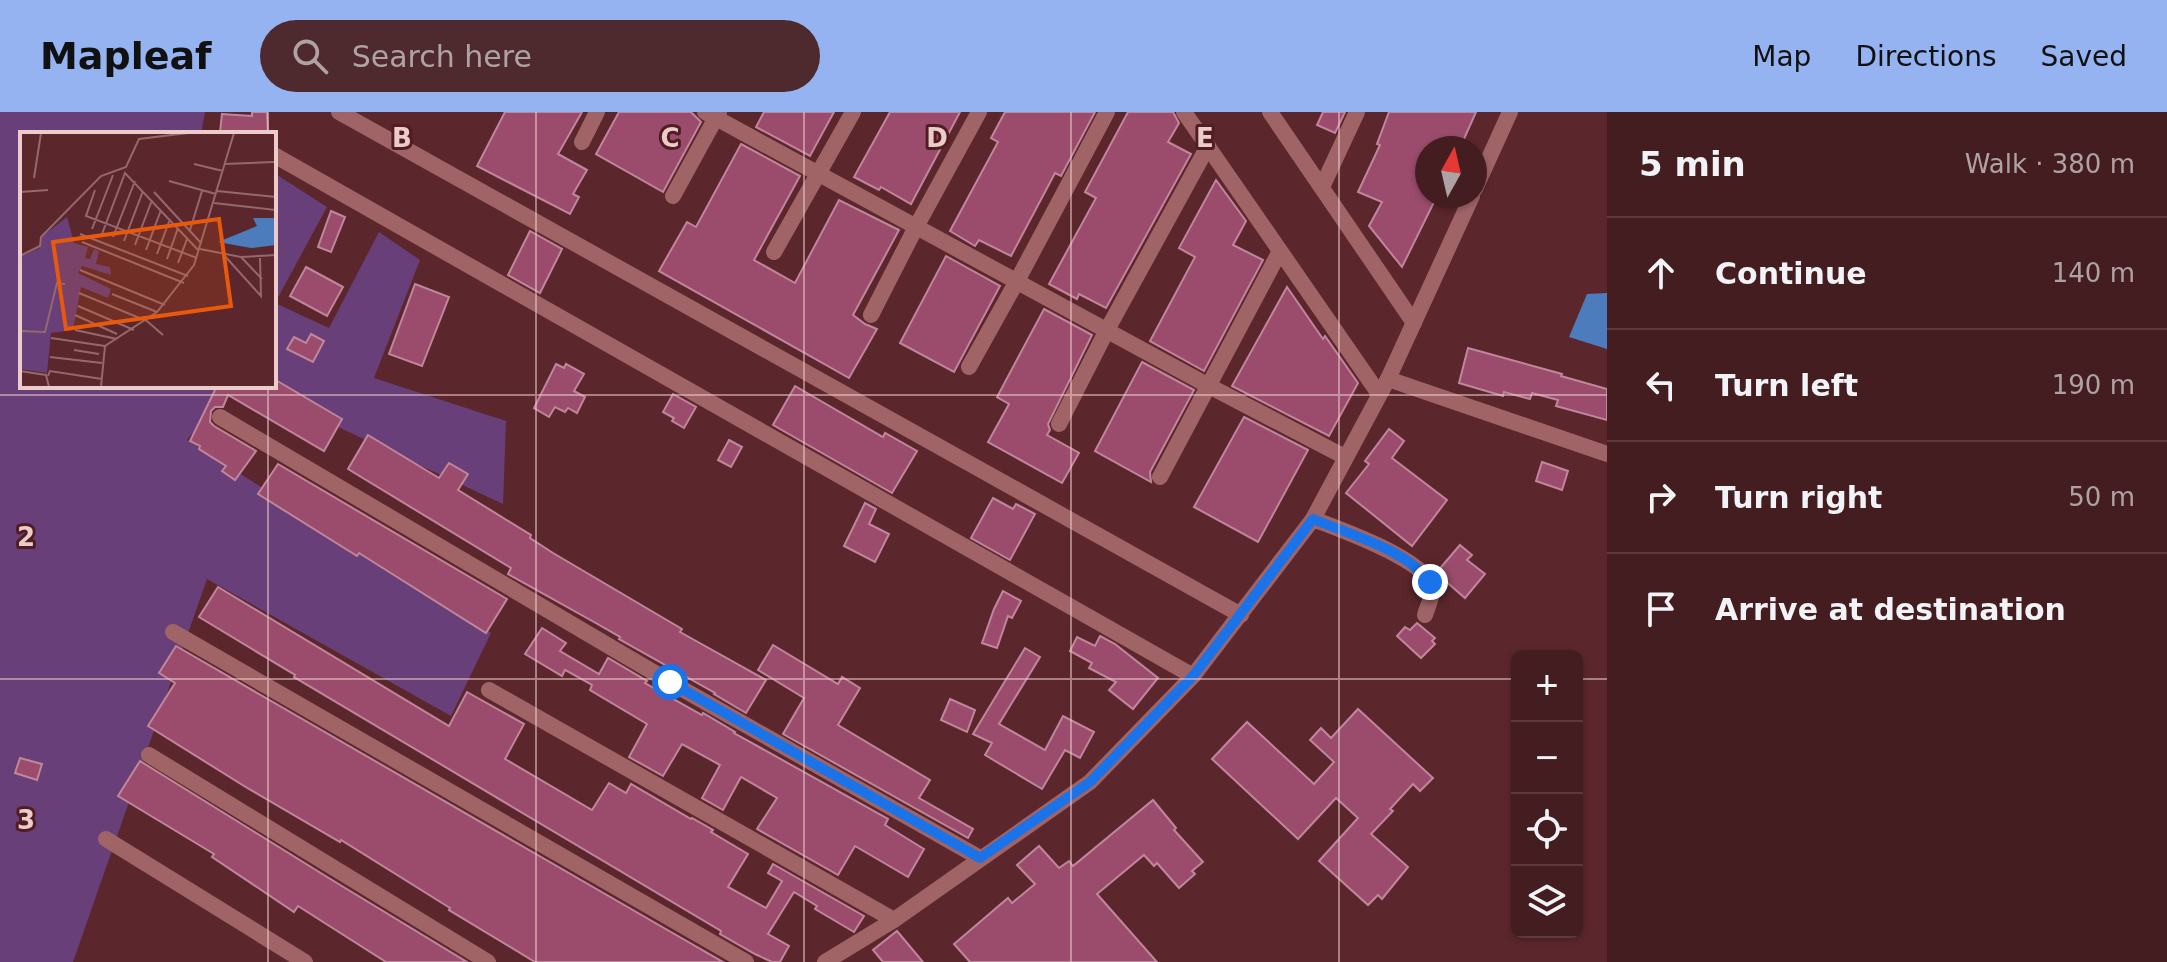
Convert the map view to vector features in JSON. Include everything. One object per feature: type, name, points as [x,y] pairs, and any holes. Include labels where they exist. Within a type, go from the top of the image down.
[{"type":"street","points":[[339,112],[1241,615]]},
{"type":"street","points":[[582,142],[597,112]]},
{"type":"street","points":[[774,252],[853,112]]},
{"type":"street","points":[[871,315],[979,112]]},
{"type":"street","points":[[969,367],[1107,112]]},
{"type":"street","points":[[1184,112],[1280,251],[1384,387],[1607,455]]},
{"type":"street","points":[[1270,112],[1414,323]]},
{"type":"street","points":[[1322,187],[1357,112]]},
{"type":"street","points":[[1487,163],[1510,112]]},
{"type":"street","points":[[673,196],[713,114],[916,227],[1345,457]]},
{"type":"street","points":[[1059,424],[1208,146]]},
{"type":"street","points":[[276,156],[1193,676]]},
{"type":"street","points":[[825,962],[894,920],[1090,782],[1193,676],[1313,519],[1384,387],[1467,208]]},
{"type":"street","points":[[1160,477],[1280,251]]},
{"type":"street","points":[[220,417],[670,682],[980,858]]},
{"type":"street","points":[[1313,519],[1414,565],[1430,582],[1432,591],[1425,615]]},
{"type":"street","points":[[173,632],[746,962]]},
{"type":"street","points":[[489,690],[894,920]]},
{"type":"street","points":[[149,755],[488,962]]},
{"type":"street","points":[[106,839],[305,962]]},
{"type":"shaded area","points":[[0,112],[205,112],[201,132],[20,132],[20,388],[228,388],[187,440],[491,633],[451,716],[207,579],[73,962],[0,962]]},
{"type":"shaded area","points":[[276,174],[327,207],[276,301]]},
{"type":"shaded area","points":[[379,232],[420,260],[374,378],[506,421],[503,504],[254,388],[276,388],[276,303],[329,328]]},
{"type":"water","points":[[1607,293],[1607,349],[1569,337],[1587,294]]},
{"type":"building","points":[[252,112],[267,112],[268,132],[220,132],[222,114],[252,116]]},
{"type":"building","points":[[505,112],[582,112],[558,154],[587,170],[573,194],[579,197],[570,214],[477,166]]},
{"type":"building","points":[[619,112],[691,112],[701,122],[663,192],[596,154]]},
{"type":"building","points":[[764,112],[834,112],[810,156],[756,127]]},
{"type":"building","points":[[890,112],[960,112],[911,204],[881,187],[879,190],[854,177]]},
{"type":"building","points":[[1005,112],[1095,112],[1061,176],[1055,173],[1011,256],[979,240],[975,246],[950,231],[998,142],[991,138]]},
{"type":"building","points":[[1128,112],[1173,112],[1179,123],[1168,142],[1191,154],[1106,308],[1079,294],[1077,299],[1049,284],[1096,198],[1085,192]]},
{"type":"building","points":[[1323,112],[1345,112],[1335,133],[1317,125]]},
{"type":"building","points":[[1389,112],[1476,112],[1465,136],[1415,136],[1415,208],[1431,208],[1402,267],[1369,226],[1382,202],[1358,192],[1380,145],[1377,144]]},
{"type":"building","points":[[741,144],[800,176],[754,260],[795,283],[839,200],[899,230],[853,315],[877,329],[849,378],[659,271],[687,222],[696,227]]},
{"type":"building","points":[[1216,180],[1246,221],[1233,245],[1263,260],[1204,371],[1150,341],[1195,257],[1179,248]]},
{"type":"building","points":[[331,211],[345,217],[331,252],[318,247]]},
{"type":"building","points":[[530,231],[562,249],[540,293],[508,275]]},
{"type":"building","points":[[946,256],[1000,286],[954,372],[900,343]]},
{"type":"building","points":[[306,267],[343,287],[327,316],[290,296]]},
{"type":"building","points":[[415,284],[449,297],[422,366],[389,354]]},
{"type":"building","points":[[1287,287],[1358,383],[1329,436],[1232,386]]},
{"type":"building","points":[[1044,309],[1092,335],[1048,424],[1050,430],[1047,435],[1079,453],[1062,483],[988,442],[1009,404],[997,397]]},
{"type":"building","points":[[311,334],[324,341],[313,362],[287,349],[294,337],[306,343]]},
{"type":"building","points":[[1468,348],[1607,389],[1607,420],[1556,406],[1558,400],[1532,393],[1530,399],[1504,392],[1503,396],[1459,383]]},
{"type":"building","points":[[1142,362],[1194,390],[1150,472],[1151,482],[1095,451]]},
{"type":"building","points":[[556,364],[564,368],[566,364],[584,374],[574,391],[585,397],[577,413],[568,408],[565,412],[555,407],[549,417],[534,408]]},
{"type":"building","points":[[276,380],[342,419],[324,451],[228,395],[223,407],[215,407],[211,411],[210,422],[256,451],[235,480],[222,471],[226,466],[190,441],[216,388],[276,388]]},
{"type":"building","points":[[795,386],[883,437],[885,433],[917,451],[892,493],[773,425]]},
{"type":"building","points":[[673,394],[696,407],[684,428],[663,412]]},
{"type":"building","points":[[1244,417],[1308,450],[1258,542],[1194,507]]},
{"type":"building","points":[[1389,429],[1404,441],[1392,458],[1447,500],[1412,546],[1346,493],[1369,464],[1365,461]]},
{"type":"building","points":[[368,435],[439,478],[449,463],[468,474],[458,490],[531,535],[530,538],[553,553],[682,629],[680,632],[766,680],[746,713],[508,574],[511,568],[348,469]]},
{"type":"building","points":[[729,440],[742,447],[731,467],[718,460]]},
{"type":"building","points":[[1542,462],[1568,471],[1562,490],[1536,481]]},
{"type":"building","points":[[278,464],[507,599],[486,633],[258,494]]},
{"type":"building","points":[[993,498],[1013,509],[1016,504],[1035,514],[1010,560],[971,538]]},
{"type":"building","points":[[865,503],[876,509],[869,524],[889,534],[875,562],[844,546]]},
{"type":"building","points":[[1460,545],[1472,555],[1467,560],[1485,574],[1465,598],[1436,573]]},
{"type":"building","points":[[218,587],[449,726],[467,692],[524,724],[505,759],[592,810],[609,783],[626,793],[631,784],[713,830],[711,832],[748,854],[728,887],[766,908],[782,881],[768,873],[773,864],[864,916],[854,932],[815,909],[817,906],[794,892],[768,934],[789,946],[780,962],[772,962],[755,954],[199,617]]},
{"type":"building","points":[[1003,591],[1021,601],[1012,618],[1008,616],[997,648],[982,643]]},
{"type":"building","points":[[1417,623],[1435,638],[1432,641],[1435,644],[1421,658],[1397,636],[1405,627],[1410,630]]},
{"type":"building","points":[[542,628],[566,643],[560,651],[599,674],[608,658],[647,681],[645,683],[888,819],[885,825],[924,849],[908,877],[855,846],[838,875],[757,829],[777,798],[741,777],[723,810],[702,798],[720,765],[682,744],[663,776],[629,757],[647,724],[590,690],[592,685],[565,670],[562,676],[525,654]]},
{"type":"building","points":[[1100,636],[1158,678],[1133,709],[1109,690],[1116,682],[1089,668],[1092,663],[1070,651],[1077,637],[1095,646]]},
{"type":"building","points":[[773,645],[838,684],[842,677],[860,688],[838,725],[930,780],[919,798],[973,829],[968,838],[783,734],[804,698],[758,670]]},
{"type":"building","points":[[176,646],[723,962],[535,962],[341,840],[244,786],[148,726],[175,683],[159,673]]},
{"type":"building","points":[[1025,648],[1040,657],[999,724],[1045,750],[1063,716],[1094,732],[1080,758],[1065,750],[1042,789],[985,755],[992,743],[973,734]]},
{"type":"building","points":[[950,699],[975,710],[967,732],[941,720]]},
{"type":"building","points":[[1358,709],[1433,778],[1420,791],[1413,784],[1371,834],[1408,867],[1382,899],[1378,895],[1368,905],[1319,861],[1358,818],[1336,798],[1298,839],[1212,759],[1247,722],[1314,784],[1334,762],[1310,740],[1321,728],[1331,738]]},
{"type":"building","points":[[20,758],[42,764],[37,780],[15,773]]},
{"type":"building","points":[[140,761],[467,962],[386,962],[298,906],[294,912],[212,857],[214,854],[118,796]]},
{"type":"building","points":[[1153,800],[1176,828],[1174,830],[1203,862],[1179,888],[1157,863],[1154,866],[1144,855],[1097,894],[1157,962],[970,962],[954,944],[1008,898],[1012,903],[1035,884],[1017,865],[1039,846],[1059,868],[1069,861],[1073,866]]},
{"type":"building","points":[[897,931],[923,962],[883,962],[873,950]]},
{"type":"route","points":[[670,682],[980,858],[1090,782],[1193,676],[1313,519],[1389,551],[1414,565],[1430,582]]}]
